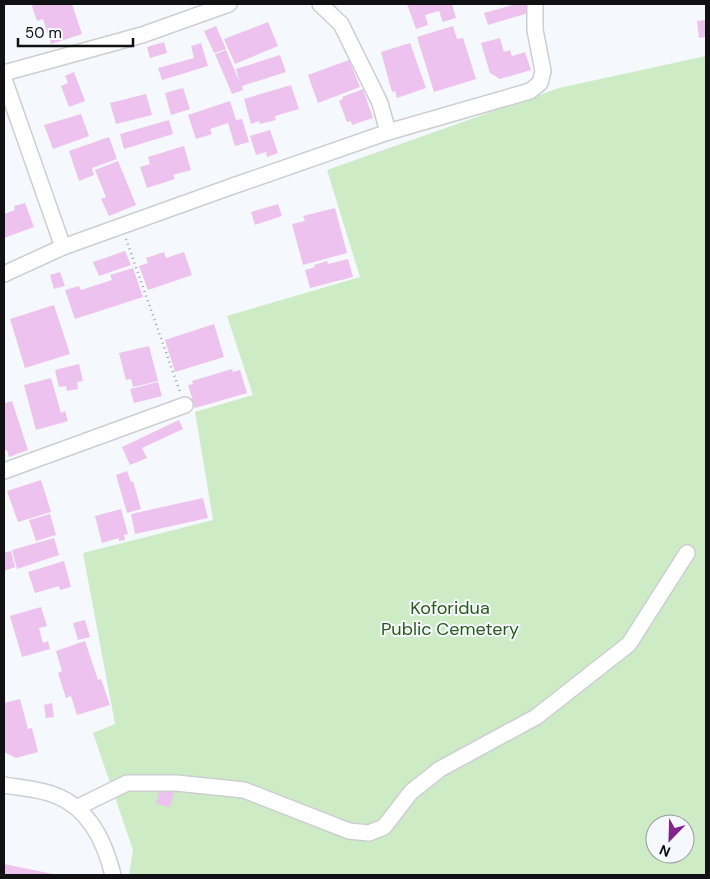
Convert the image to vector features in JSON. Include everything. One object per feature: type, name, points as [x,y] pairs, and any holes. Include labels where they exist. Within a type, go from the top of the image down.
[{"type":"street","points":[[4,73],[142,35],[229,4]]},
{"type":"street","points":[[320,4],[341,24],[380,103],[388,132]]},
{"type":"street","points":[[4,274],[63,247],[388,132],[530,91],[540,83],[543,71],[535,30],[535,4]]},
{"type":"street","points":[[4,79],[63,247]]},
{"type":"street","points":[[4,471],[185,405]]},
{"type":"street","points":[[78,807],[128,783],[176,782],[244,790],[349,831],[369,833],[384,827],[411,792],[440,769],[536,717],[629,644],[687,553]]},
{"type":"street","points":[[4,785],[56,795],[78,807],[90,821],[108,855],[113,875]]},
{"type":"path","points":[[122,226],[185,405]]},
{"type":"green space","name":"Koforidua Public Cemetery","points":[[706,56],[706,875],[129,875],[133,850],[93,733],[115,724],[83,553],[213,520],[195,412],[253,395],[227,316],[360,277],[327,170],[559,88]]},
{"type":"building","points":[[35,4],[72,4],[82,34],[51,44],[43,19],[37,21],[32,6]]},
{"type":"building","points":[[407,4],[452,4],[456,18],[443,22],[439,11],[425,15],[428,25],[416,29]]},
{"type":"building","points":[[516,4],[530,4],[532,12],[488,25],[484,13]]},
{"type":"building","points":[[706,20],[706,37],[699,38],[697,21]]},
{"type":"building","points":[[268,22],[278,46],[235,64],[224,39]]},
{"type":"building","points":[[216,26],[226,49],[214,53],[204,31]]},
{"type":"building","points":[[453,26],[457,39],[463,38],[476,79],[434,92],[417,37]]},
{"type":"building","points":[[500,38],[504,52],[510,50],[512,56],[525,52],[531,70],[500,79],[490,73],[481,43]]},
{"type":"building","points":[[164,42],[167,53],[150,58],[147,47]]},
{"type":"building","points":[[201,43],[208,66],[162,80],[158,68],[194,58],[191,46]]},
{"type":"building","points":[[410,43],[426,88],[397,98],[395,91],[392,92],[381,52]]},
{"type":"building","points":[[226,50],[240,83],[236,69],[280,55],[286,72],[242,86],[243,90],[232,94],[215,54]]},
{"type":"building","points":[[349,60],[360,87],[318,103],[308,75]]},
{"type":"building","points":[[74,72],[85,101],[69,107],[61,86],[68,83],[65,76]]},
{"type":"building","points":[[291,85],[299,109],[275,116],[276,120],[260,124],[259,121],[251,124],[244,99]]},
{"type":"building","points":[[183,88],[190,109],[171,115],[165,93]]},
{"type":"building","points":[[363,89],[373,118],[352,125],[351,121],[347,122],[339,101],[343,99],[342,97]]},
{"type":"building","points":[[146,94],[152,115],[116,124],[110,103]]},
{"type":"building","points":[[230,101],[236,120],[242,119],[249,142],[235,146],[228,123],[210,129],[212,134],[196,139],[188,115]]},
{"type":"building","points":[[81,114],[89,136],[53,149],[44,125]]},
{"type":"building","points":[[169,120],[173,134],[124,149],[120,134]]},
{"type":"building","points":[[270,130],[278,153],[267,157],[266,152],[256,155],[250,136]]},
{"type":"building","points":[[109,137],[117,159],[92,168],[94,175],[79,181],[69,151]]},
{"type":"building","points":[[184,146],[191,170],[173,175],[175,179],[147,188],[140,167],[150,164],[148,157]]},
{"type":"building","points":[[118,161],[136,205],[109,216],[101,199],[106,197],[95,170]]},
{"type":"building","points":[[25,203],[34,227],[4,238],[4,214],[15,210],[14,206]]},
{"type":"building","points":[[278,204],[282,216],[255,225],[251,212]]},
{"type":"building","points":[[335,208],[347,253],[303,265],[292,224],[305,221],[303,216]]},
{"type":"building","points":[[125,251],[131,265],[99,276],[93,262]]},
{"type":"building","points":[[164,252],[166,258],[184,252],[192,275],[148,290],[139,266],[148,263],[146,258]]},
{"type":"building","points":[[348,259],[353,277],[310,288],[305,270],[327,261],[328,264]]},
{"type":"building","points":[[133,268],[143,297],[75,319],[65,290],[79,286],[81,290],[112,280],[110,275]]},
{"type":"building","points":[[60,272],[65,286],[54,289],[50,275]]},
{"type":"building","points":[[54,305],[70,354],[25,368],[10,319]]},
{"type":"building","points":[[214,324],[224,357],[175,372],[165,340]]},
{"type":"building","points":[[149,346],[158,381],[133,387],[131,379],[126,380],[119,353]]},
{"type":"building","points":[[79,364],[83,381],[77,382],[78,389],[67,391],[66,386],[59,387],[55,370]]},
{"type":"building","points":[[232,369],[233,372],[240,370],[247,393],[195,408],[188,385],[193,384],[192,381]]},
{"type":"building","points":[[51,378],[61,413],[65,411],[68,421],[36,430],[24,385]]},
{"type":"building","points":[[158,382],[162,396],[134,403],[130,389]]},
{"type":"building","points":[[12,401],[28,450],[9,457],[7,450],[4,451],[4,403]]},
{"type":"building","points":[[179,420],[183,429],[142,448],[147,458],[130,465],[122,447]]},
{"type":"building","points":[[127,471],[131,482],[133,481],[141,509],[127,513],[116,475]]},
{"type":"building","points":[[41,480],[51,512],[18,522],[7,491]]},
{"type":"building","points":[[203,498],[208,518],[135,534],[131,514]]},
{"type":"building","points":[[121,509],[128,534],[124,535],[125,540],[119,541],[119,538],[102,543],[95,516]]},
{"type":"building","points":[[50,514],[56,535],[36,541],[29,520]]},
{"type":"building","points":[[54,538],[59,555],[17,569],[12,550]]},
{"type":"building","points":[[11,551],[15,567],[4,571],[4,553]]},
{"type":"building","points":[[64,561],[71,587],[60,590],[59,586],[35,593],[28,572]]},
{"type":"building","points":[[41,607],[47,626],[39,628],[43,643],[48,641],[50,649],[22,657],[10,616]]},
{"type":"building","points":[[85,620],[90,637],[78,640],[73,623]]},
{"type":"building","points":[[85,641],[98,680],[101,679],[110,705],[77,715],[71,696],[66,698],[58,673],[62,671],[56,651]]},
{"type":"building","points":[[20,699],[28,729],[32,728],[38,752],[16,758],[4,752],[4,703]]},
{"type":"building","points":[[52,703],[54,717],[46,718],[44,705]]},
{"type":"building","points":[[161,784],[175,788],[170,807],[156,804]]},
{"type":"building","points":[[4,864],[53,874],[4,875]]}]
